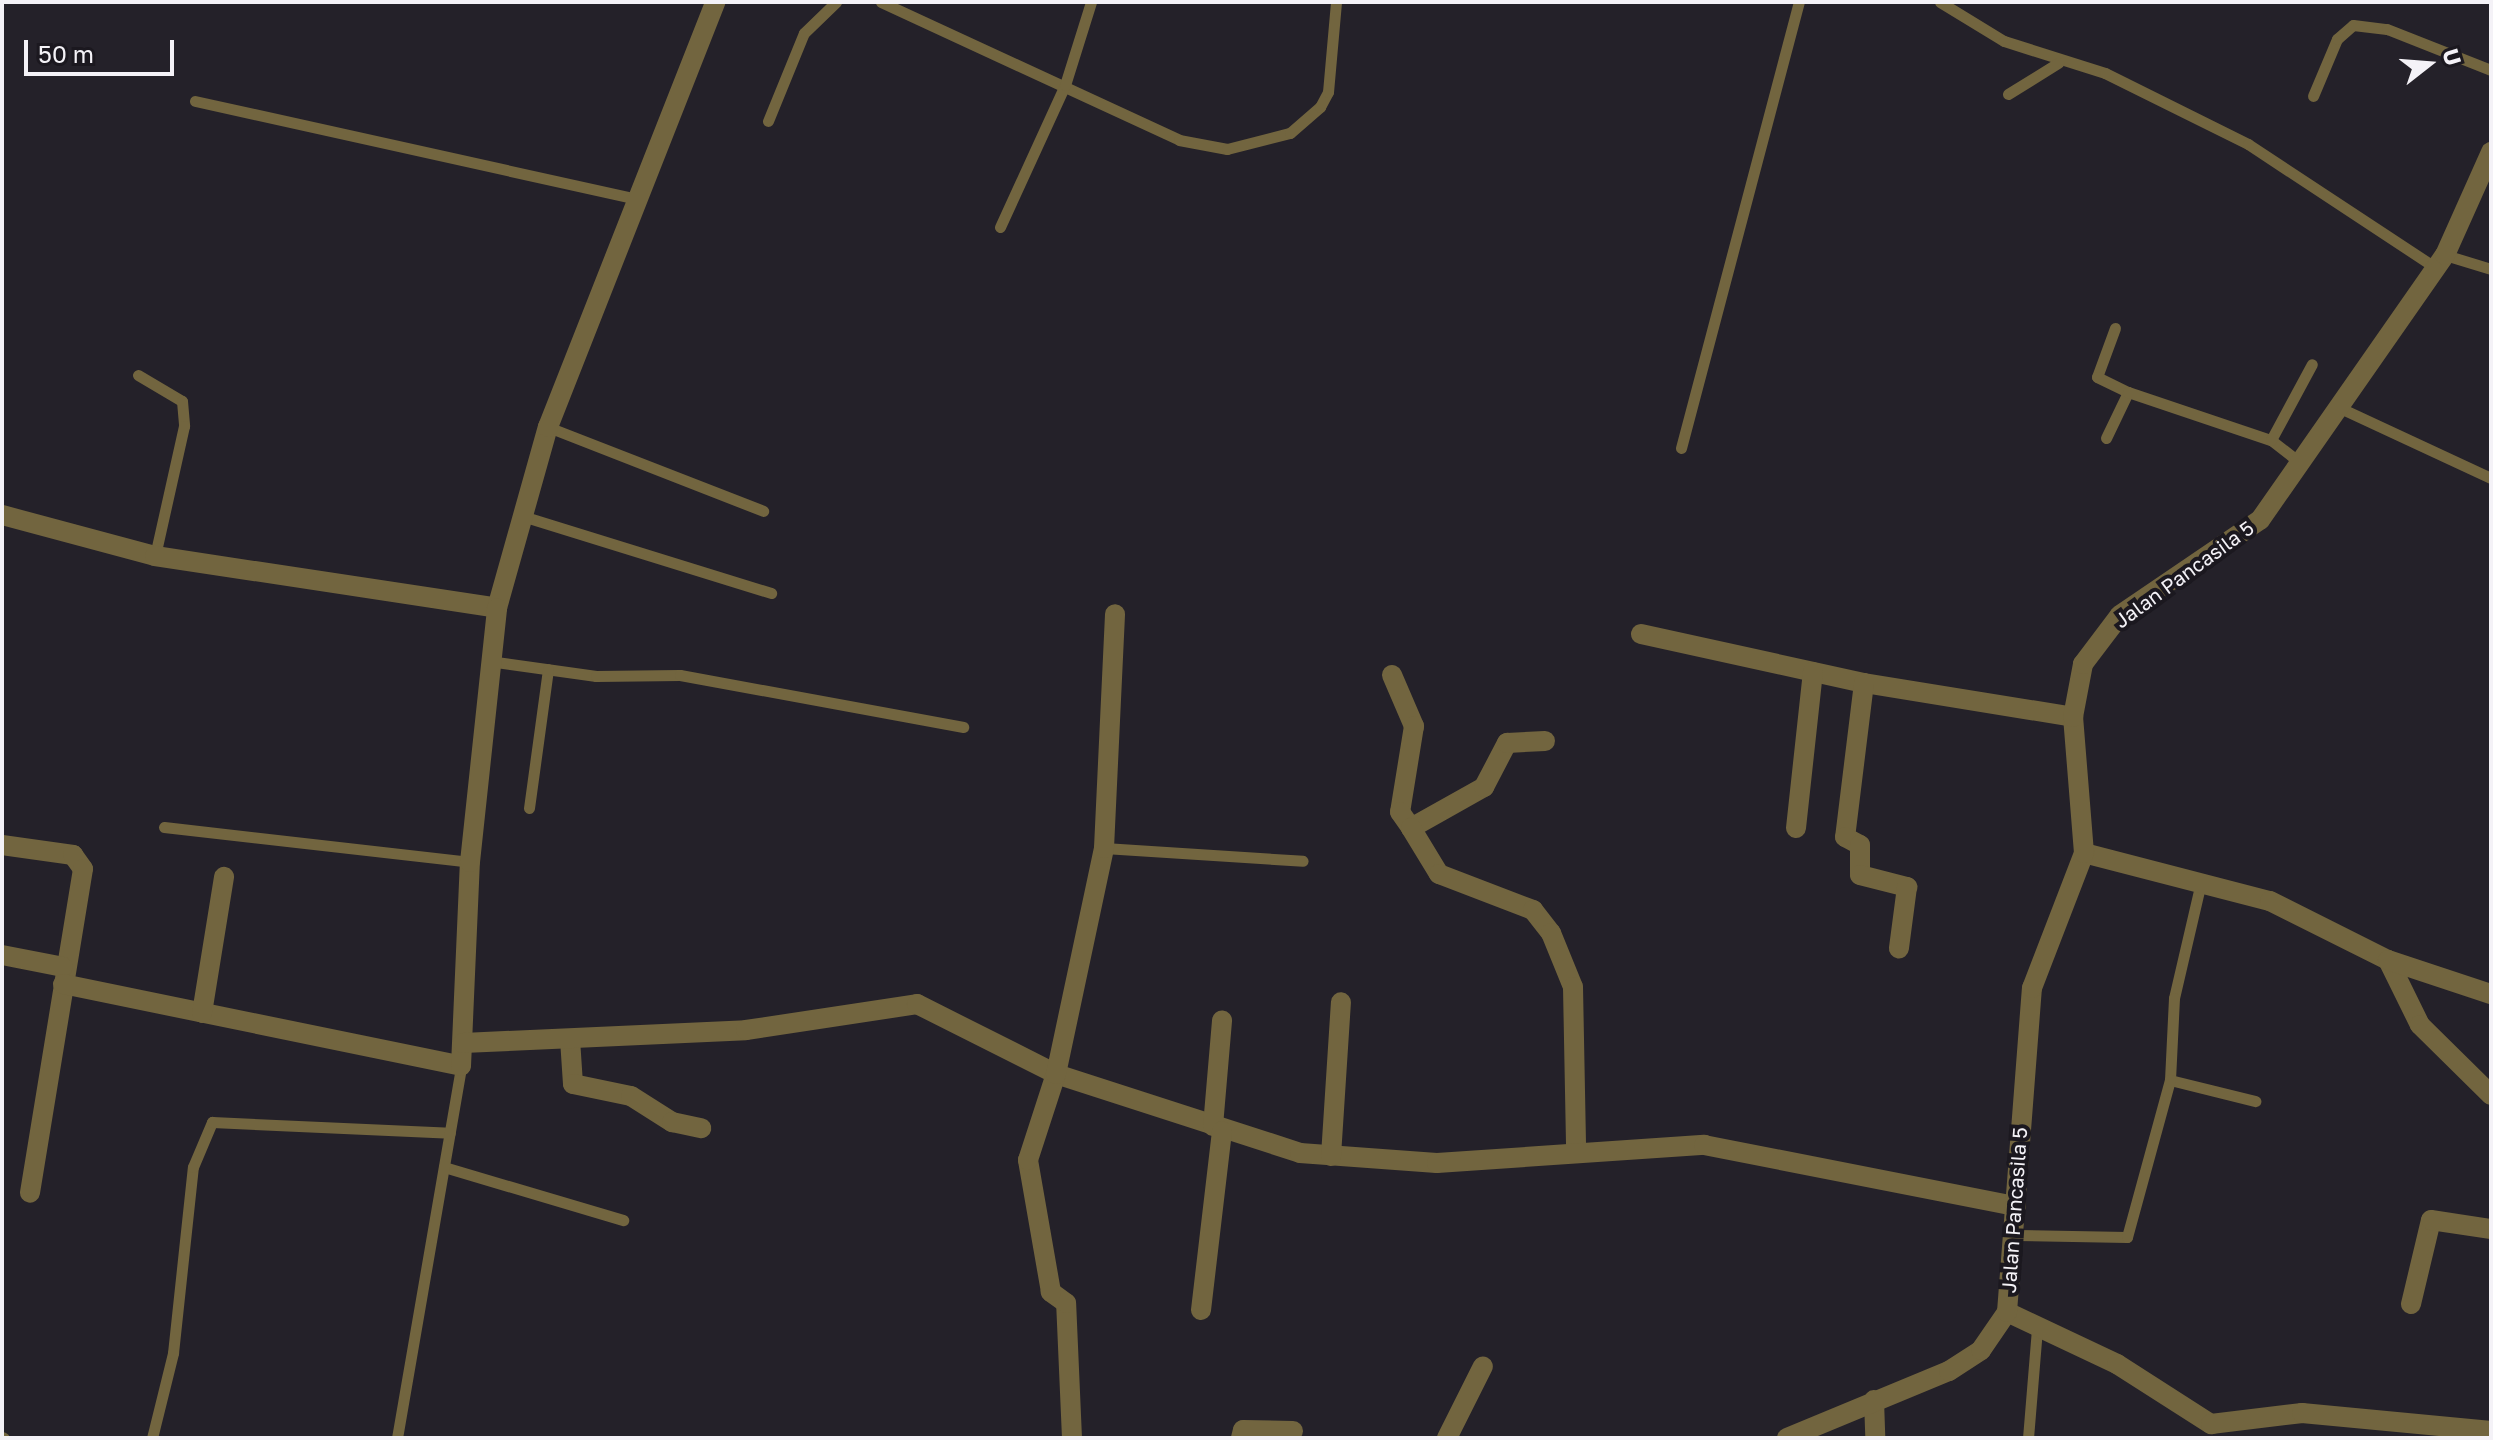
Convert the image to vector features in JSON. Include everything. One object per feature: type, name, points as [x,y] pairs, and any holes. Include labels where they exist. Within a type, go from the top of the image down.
[{"type":"street","points":[[2,955],[63,976],[202,1013],[461,1066],[470,862],[496,662],[497,608],[518,515],[634,198],[715,2]]},
{"type":"street","name":"Jalan Pancasila 5","points":[[1787,1438],[1970,1357],[2007,1312],[2032,988],[2084,853],[2073,717],[2083,664],[2101,636],[2120,615],[2260,520],[2297,460],[2441,262],[2485,181],[2491,152]]},
{"type":"street","points":[[2,515],[155,556],[497,608]]},
{"type":"street","points":[[1072,1438],[1066,1303],[1051,1292],[1028,1160],[1056,1074],[1104,848],[1115,614]]},
{"type":"street","points":[[1641,634],[1864,683],[2073,717]]},
{"type":"street","points":[[1796,828],[1813,672]]},
{"type":"street","points":[[1392,675],[1414,726],[1400,812],[1439,874],[1533,910],[1564,958],[1573,987],[1576,1150]]},
{"type":"street","points":[[1864,683],[1845,837],[1860,845],[1860,875],[1907,887],[1899,948]]},
{"type":"street","points":[[1411,828],[1484,787],[1507,743],[1545,741]]},
{"type":"street","points":[[2,845],[81,862],[30,1193]]},
{"type":"street","points":[[2084,853],[2201,882],[2302,914],[2388,960],[2491,994]]},
{"type":"street","points":[[202,1013],[224,877]]},
{"type":"street","points":[[2388,960],[2420,1025],[2491,1095]]},
{"type":"street","points":[[1331,1156],[1341,1002]]},
{"type":"street","points":[[463,1043],[746,1030],[917,1004],[1056,1074],[1218,1129],[1331,1156],[1437,1163],[1576,1150],[1704,1145],[2016,1206]]},
{"type":"street","points":[[1201,1310],[1218,1129],[1222,1020]]},
{"type":"street","points":[[570,1039],[573,1084],[631,1096],[672,1122],[701,1128]]},
{"type":"street","points":[[2411,1304],[2431,1220],[2491,1229]]},
{"type":"street","points":[[2007,1312],[2117,1364],[2211,1424],[2302,1413],[2491,1431]]},
{"type":"street","points":[[1447,1438],[1483,1366]]},
{"type":"street","points":[[1874,1400],[1875,1438]]},
{"type":"street","points":[[1241,1438],[1243,1430],[1293,1431]]},
{"type":"lane","points":[[768,121],[804,33],[836,2]]},
{"type":"lane","points":[[881,2],[1179,140],[1227,149],[1269,142],[1307,122],[1328,92],[1336,2]]},
{"type":"lane","points":[[1000,227],[1065,85],[1091,2]]},
{"type":"lane","points":[[1681,448],[1799,2]]},
{"type":"lane","points":[[1940,2],[2058,63],[2105,73],[2248,144],[2441,262],[2491,269]]},
{"type":"lane","points":[[2313,96],[2337,39],[2353,25],[2387,29],[2491,70]]},
{"type":"lane","points":[[2008,94],[2058,63]]},
{"type":"lane","points":[[195,101],[634,198]]},
{"type":"lane","points":[[2115,328],[2097,377],[2128,392],[2271,440],[2297,460]]},
{"type":"lane","points":[[2271,440],[2312,364]]},
{"type":"lane","points":[[138,375],[182,401],[184,426],[155,556]]},
{"type":"lane","points":[[2106,438],[2128,392]]},
{"type":"lane","points":[[2338,407],[2491,478]]},
{"type":"lane","points":[[548,427],[763,511]]},
{"type":"lane","points":[[518,515],[771,593]]},
{"type":"lane","points":[[496,662],[548,669],[680,675],[963,727]]},
{"type":"lane","points":[[529,808],[548,669]]},
{"type":"lane","points":[[164,827],[470,862]]},
{"type":"lane","points":[[1104,848],[1303,861]]},
{"type":"lane","points":[[2015,1235],[2127,1237],[2170,1080],[2174,998],[2201,882]]},
{"type":"lane","points":[[397,1438],[461,1066]]},
{"type":"lane","points":[[2170,1080],[2255,1101]]},
{"type":"lane","points":[[152,1438],[173,1353],[193,1167],[212,1122],[450,1133]]},
{"type":"lane","points":[[444,1167],[623,1220]]},
{"type":"lane","points":[[2028,1438],[2037,1328]]}]
